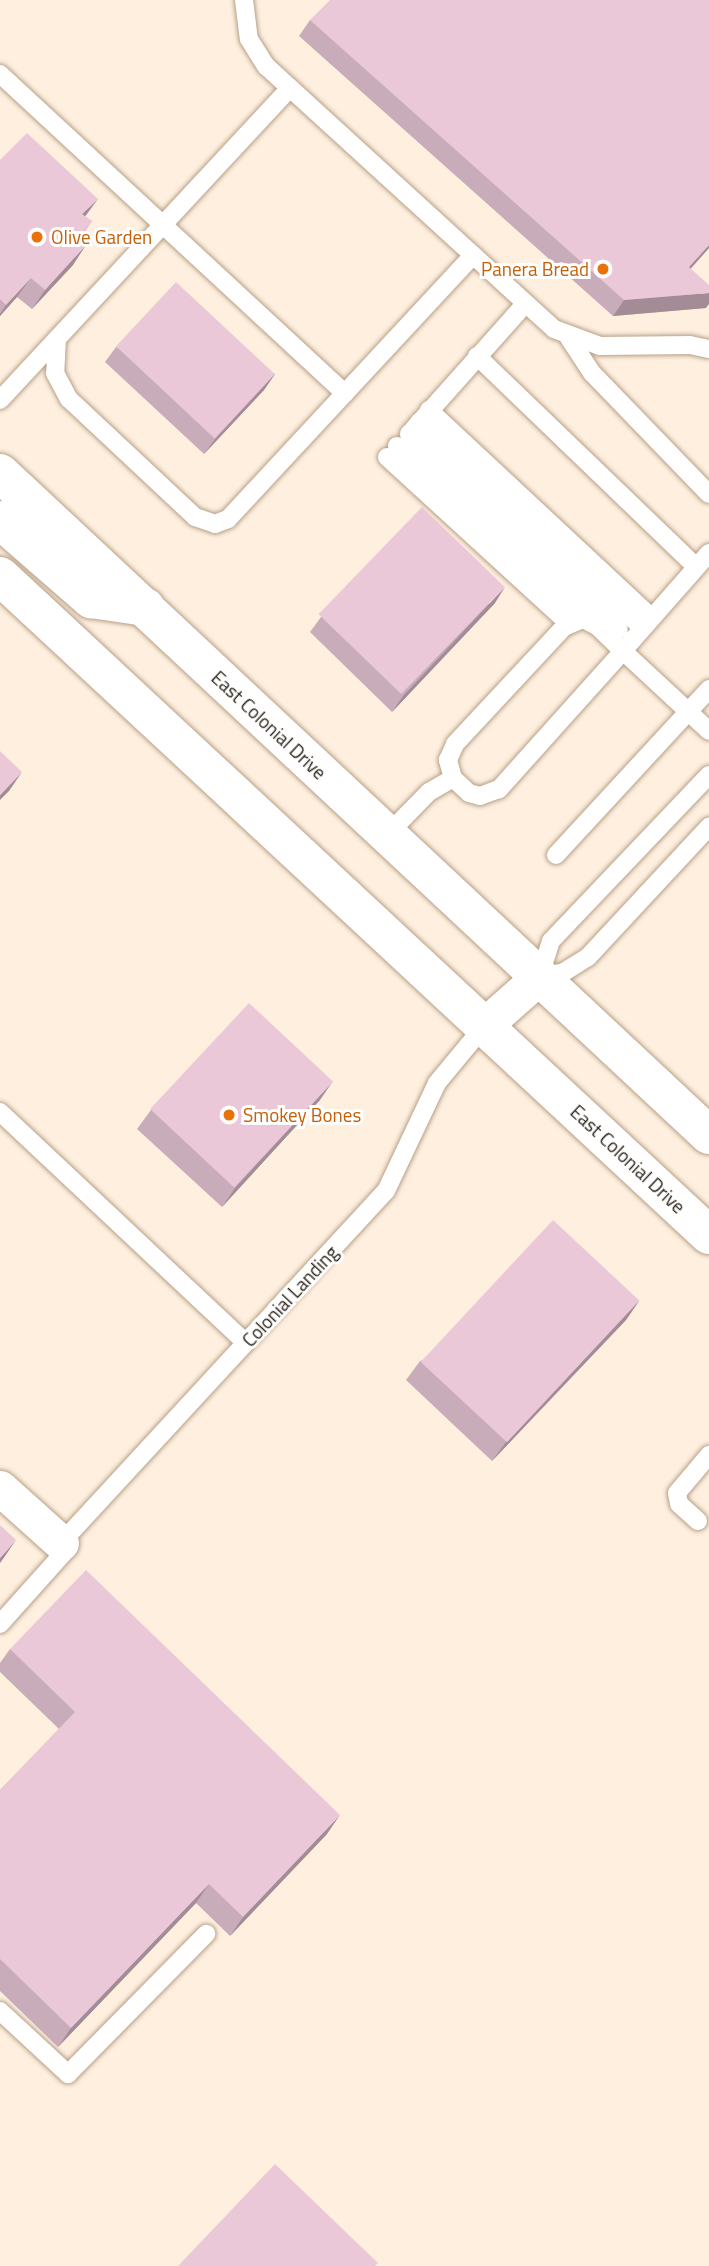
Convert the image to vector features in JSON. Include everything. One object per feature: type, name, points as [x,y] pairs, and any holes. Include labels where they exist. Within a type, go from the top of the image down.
[{"type":"highway","name":"East Colonial Drive","points":[[0,473],[709,1135]]},
{"type":"highway","points":[[0,520],[91,599],[145,607]]},
{"type":"highway","name":"East Colonial Drive","points":[[0,576],[709,1235]]},
{"type":"street","points":[[485,1025],[539,977]]},
{"type":"street","points":[[0,1488],[64,1546]]},
{"type":"lane","points":[[244,0],[253,49],[290,88],[525,304],[569,338],[592,373],[709,494]]},
{"type":"lane","points":[[0,74],[164,222],[345,393]]},
{"type":"lane","points":[[0,400],[290,88]]},
{"type":"lane","points":[[57,339],[55,373],[69,399],[195,517],[208,524],[228,519],[473,256]]},
{"type":"lane","points":[[408,434],[525,304]]},
{"type":"lane","points":[[569,338],[600,346],[690,345],[709,349]]},
{"type":"lane","points":[[477,356],[696,567]]},
{"type":"lane","points":[[408,434],[575,621],[637,635]]},
{"type":"lane","points":[[408,434],[637,635],[688,712],[709,731]]},
{"type":"lane","points":[[408,434],[637,635]]},
{"type":"lane","points":[[575,621],[456,744],[448,760],[453,778],[469,793],[480,796],[499,789],[709,552]]},
{"type":"lane","points":[[556,855],[709,689]]},
{"type":"lane","points":[[709,775],[560,930],[545,953],[539,977],[564,972],[588,957],[709,827]]},
{"type":"lane","points":[[387,835],[429,792],[453,778]]},
{"type":"lane","name":"Colonial Landing","points":[[0,1624],[64,1546],[386,1191],[437,1083],[485,1025]]},
{"type":"lane","points":[[0,1112],[246,1343]]},
{"type":"lane","points":[[698,1521],[679,1504],[677,1493],[709,1455]]},
{"type":"lane","points":[[0,2011],[68,2074],[206,1934]]},
{"type":"building","points":[[330,0],[709,0],[709,245],[689,267],[709,285],[709,293],[624,300],[310,20]]},
{"type":"building","name":"Olive Garden","points":[[27,133],[98,199],[82,214],[92,221],[79,237],[86,245],[45,290],[31,278],[6,305],[0,299],[0,160]]},
{"type":"building","points":[[176,282],[275,374],[215,438],[116,346]]},
{"type":"building","points":[[422,507],[505,587],[401,694],[318,614]]},
{"type":"building","points":[[0,751],[22,772],[0,795]]},
{"type":"building","name":"Smokey Bones","points":[[249,1003],[333,1081],[234,1187],[150,1109]]},
{"type":"building","points":[[553,1220],[639,1300],[507,1442],[421,1362]]},
{"type":"building","points":[[0,1525],[16,1540],[0,1558]]},
{"type":"building","points":[[86,1570],[340,1815],[243,1917],[209,1884],[71,2028],[0,1959],[0,1790],[75,1712],[10,1649]]},
{"type":"building","points":[[275,2164],[378,2263],[375,2266],[178,2266]]},
{"type":"place","name":"Olive Garden","points":[[37,237]]},
{"type":"place","name":"Panera Bread","points":[[603,269]]},
{"type":"place","name":"Smokey Bones","points":[[229,1115]]}]
